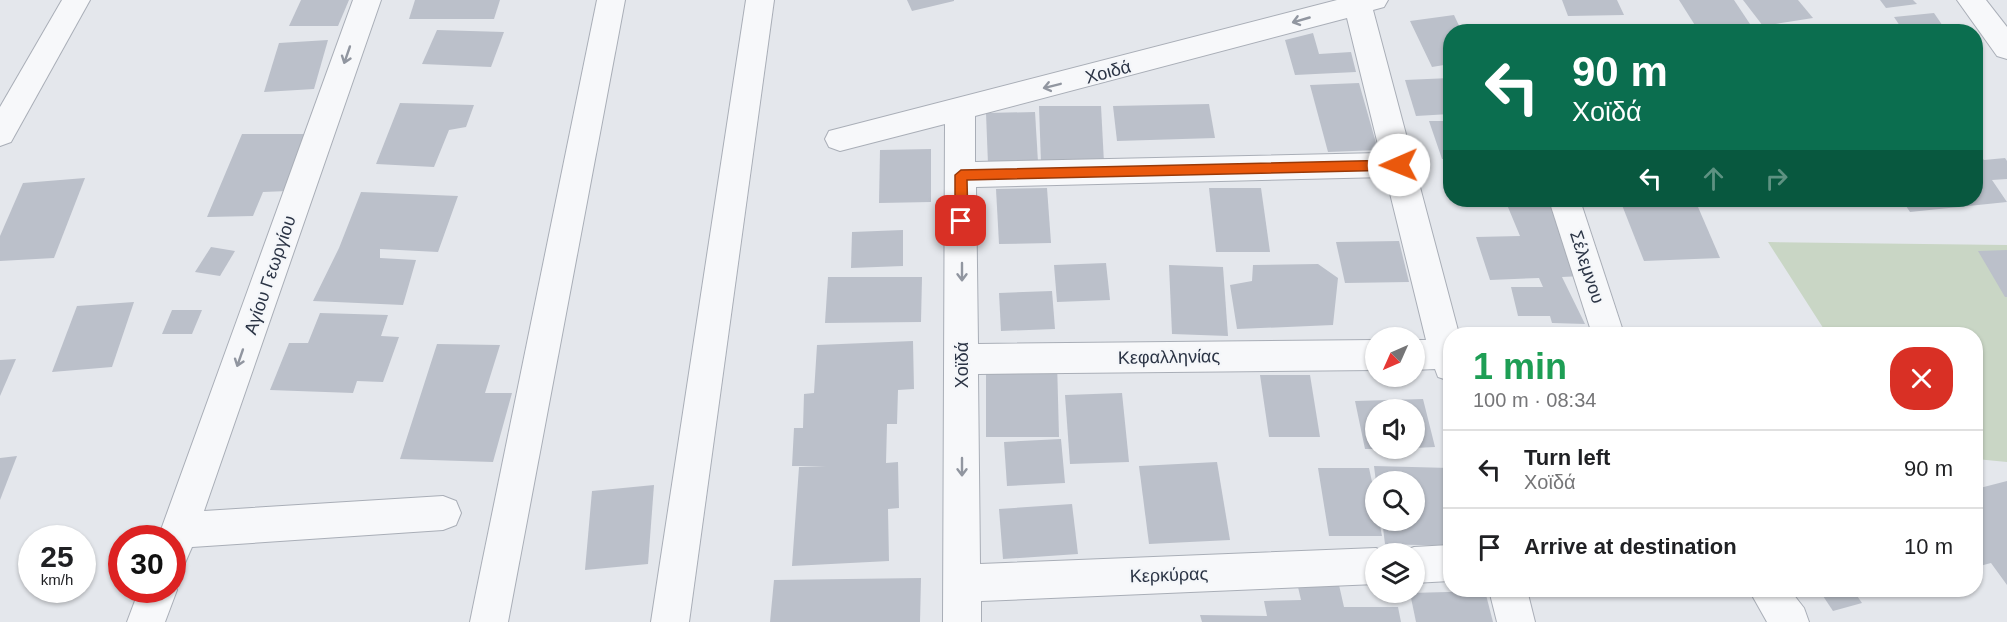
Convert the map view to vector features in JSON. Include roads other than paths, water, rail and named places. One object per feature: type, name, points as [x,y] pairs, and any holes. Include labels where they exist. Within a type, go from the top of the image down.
[{"type":"street","points":[[0,134],[76,0]]},
{"type":"street","name":"Αγίου Γεωργίου","points":[[181,525],[367,0]]},
{"type":"street","points":[[489,622],[611,0]]},
{"type":"street","points":[[670,622],[760,0]]},
{"type":"street","points":[[1971,0],[2007,48]]},
{"type":"street","points":[[1362,1],[1399,165],[1443,337]]},
{"type":"street","name":"Χοιδά","points":[[840,139],[1237,38],[1362,1]]},
{"type":"street","name":"Χοϊδά","points":[[960,109],[962,622]]},
{"type":"street","points":[[961,175],[1399,165]]},
{"type":"street","name":"Σέλεμνου","points":[[1567,207],[1606,327]]},
{"type":"street","name":"Κεφαλληνίας","points":[[962,359],[1365,355]]},
{"type":"street","points":[[1425,357],[1443,359]]},
{"type":"street","points":[[186,539],[443,513]]},
{"type":"street","points":[[1425,564],[1443,563]]},
{"type":"street","name":"Κερκύρας","points":[[962,583],[1365,566]]},
{"type":"street","points":[[1510,597],[1516,622]]},
{"type":"street","points":[[1773,597],[1790,622]]},
{"type":"street","points":[[146,622],[153,603]]}]
